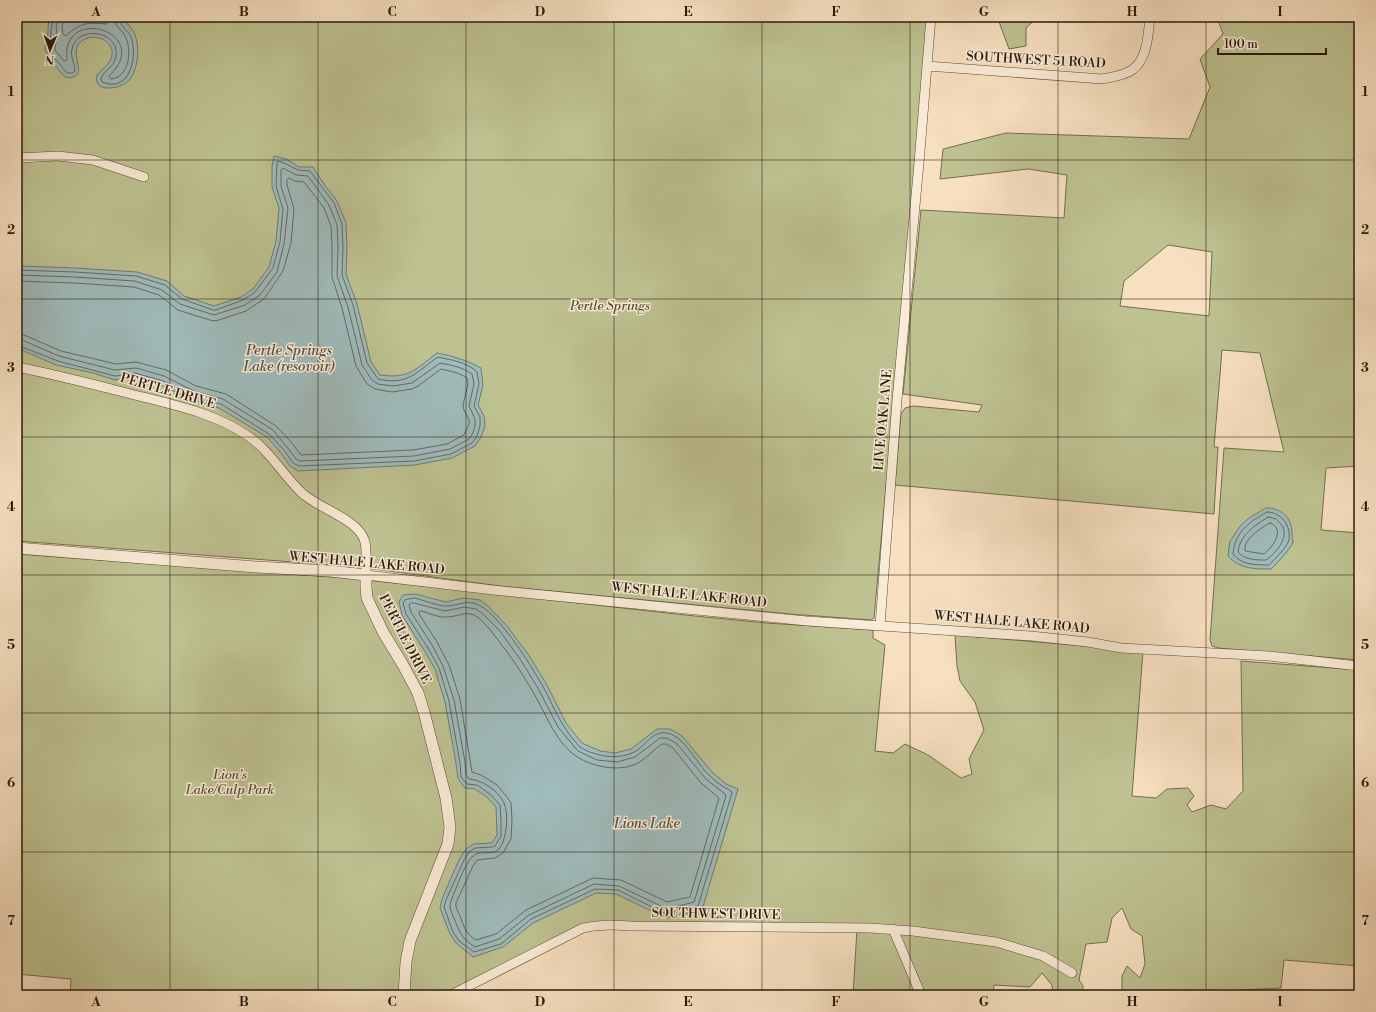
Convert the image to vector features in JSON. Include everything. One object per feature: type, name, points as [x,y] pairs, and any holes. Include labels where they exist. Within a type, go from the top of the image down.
[{"type":"street","points":[[927,66],[931,17]]},
{"type":"street","name":"SOUTHWEST 51 ROAD","points":[[927,66],[1102,79],[1123,74],[1132,70],[1139,64],[1143,57],[1147,43],[1150,17]]},
{"type":"street","name":"LIVE OAK LANE","points":[[880,625],[897,408],[927,66]]},
{"type":"street","points":[[17,158],[58,156],[93,160],[144,177]]},
{"type":"street","name":"PERTLE DRIVE","points":[[17,367],[168,403],[216,419],[249,437],[267,452],[302,492],[312,501],[354,525],[362,534],[365,543],[367,598],[383,632],[418,693],[446,798],[450,827],[448,844],[410,941],[406,962],[404,995]]},
{"type":"street","name":"WEST HALE LAKE ROAD","points":[[17,548],[257,567],[330,571],[799,620],[1031,636],[1088,642],[1121,648],[1269,656],[1359,666]]},
{"type":"street","name":"SOUTHWEST DRIVE","points":[[451,995],[583,928],[604,925],[893,929],[996,942],[1043,956],[1072,973]]},
{"type":"street","points":[[893,929],[921,995]]},
{"type":"street","points":[[1278,995],[1309,995]]},
{"type":"green space","name":"Pertle Springs","points":[[17,17],[929,17],[874,618],[871,620],[790,614],[500,586],[359,567],[17,541]]},
{"type":"green space","points":[[996,17],[1038,17],[1026,28],[1026,46],[1009,49]]},
{"type":"green space","points":[[1217,17],[1359,17],[1359,466],[1326,468],[1321,530],[1359,533],[1359,660],[1218,648],[1212,646],[1210,640],[1224,448],[1284,452],[1260,353],[1222,350],[1214,447],[1218,447],[1214,514],[895,485],[901,414],[905,408],[913,406],[979,412],[982,405],[903,394],[921,210],[1064,218],[1067,175],[1028,169],[940,179],[943,149],[1006,133],[1189,139],[1210,87],[1200,59],[1223,34]],"holes":[[[1168,245],[1212,252],[1209,316],[1120,306],[1124,281]]]},
{"type":"green space","name":"Lion's Lake/Culp Park","points":[[17,554],[345,578],[766,623],[873,630],[873,638],[885,645],[875,751],[893,753],[905,744],[928,755],[961,778],[972,774],[969,759],[984,730],[975,702],[960,681],[957,666],[955,635],[1143,651],[1132,796],[1156,798],[1167,789],[1188,788],[1194,796],[1187,805],[1192,812],[1211,805],[1226,809],[1243,791],[1241,661],[1359,670],[1359,966],[1284,960],[1281,988],[1239,990],[1238,995],[1114,995],[1122,991],[1122,976],[1127,966],[1140,978],[1145,964],[1142,936],[1131,929],[1122,908],[1112,918],[1107,942],[1086,944],[1079,980],[1083,986],[1083,995],[1053,995],[1052,985],[1042,973],[1030,987],[994,985],[993,995],[853,995],[857,929],[591,926],[451,995],[70,995],[71,979],[17,974]]},
{"type":"water","points":[[50,17],[120,17],[132,29],[136,36],[138,50],[136,66],[130,79],[122,85],[112,88],[102,87],[99,85],[97,75],[108,64],[112,53],[109,44],[106,41],[96,37],[90,37],[79,43],[76,54],[79,71],[77,75],[71,78],[65,77],[53,63],[45,49]]},
{"type":"water","name":"Pertle Springs Lake (resovoir)","points":[[274,156],[286,159],[299,167],[313,167],[337,201],[346,223],[346,274],[357,304],[371,362],[380,375],[398,376],[411,372],[437,353],[449,355],[481,368],[483,385],[478,405],[484,416],[485,426],[481,437],[475,446],[452,458],[415,465],[298,471],[290,466],[267,437],[219,408],[190,400],[162,385],[135,377],[115,380],[93,373],[56,365],[17,348],[17,266],[137,272],[167,281],[184,296],[214,306],[241,297],[253,289],[269,267],[276,241],[279,208],[272,187],[272,166]]},
{"type":"water","points":[[1266,508],[1271,508],[1281,512],[1288,518],[1291,527],[1292,545],[1271,569],[1253,568],[1237,564],[1228,556],[1230,541],[1241,525],[1249,518]]},
{"type":"water","name":"Lions Lake","points":[[415,594],[446,602],[463,598],[480,600],[489,607],[507,626],[528,654],[547,685],[566,723],[582,743],[600,751],[615,753],[631,749],[657,729],[670,729],[682,736],[712,772],[726,784],[738,789],[702,910],[666,918],[616,894],[596,893],[533,923],[503,947],[473,957],[456,943],[450,934],[440,908],[442,899],[460,858],[466,849],[474,844],[492,843],[497,835],[496,807],[488,798],[475,789],[465,788],[458,779],[445,702],[435,669],[402,615],[399,602],[403,595]]}]
